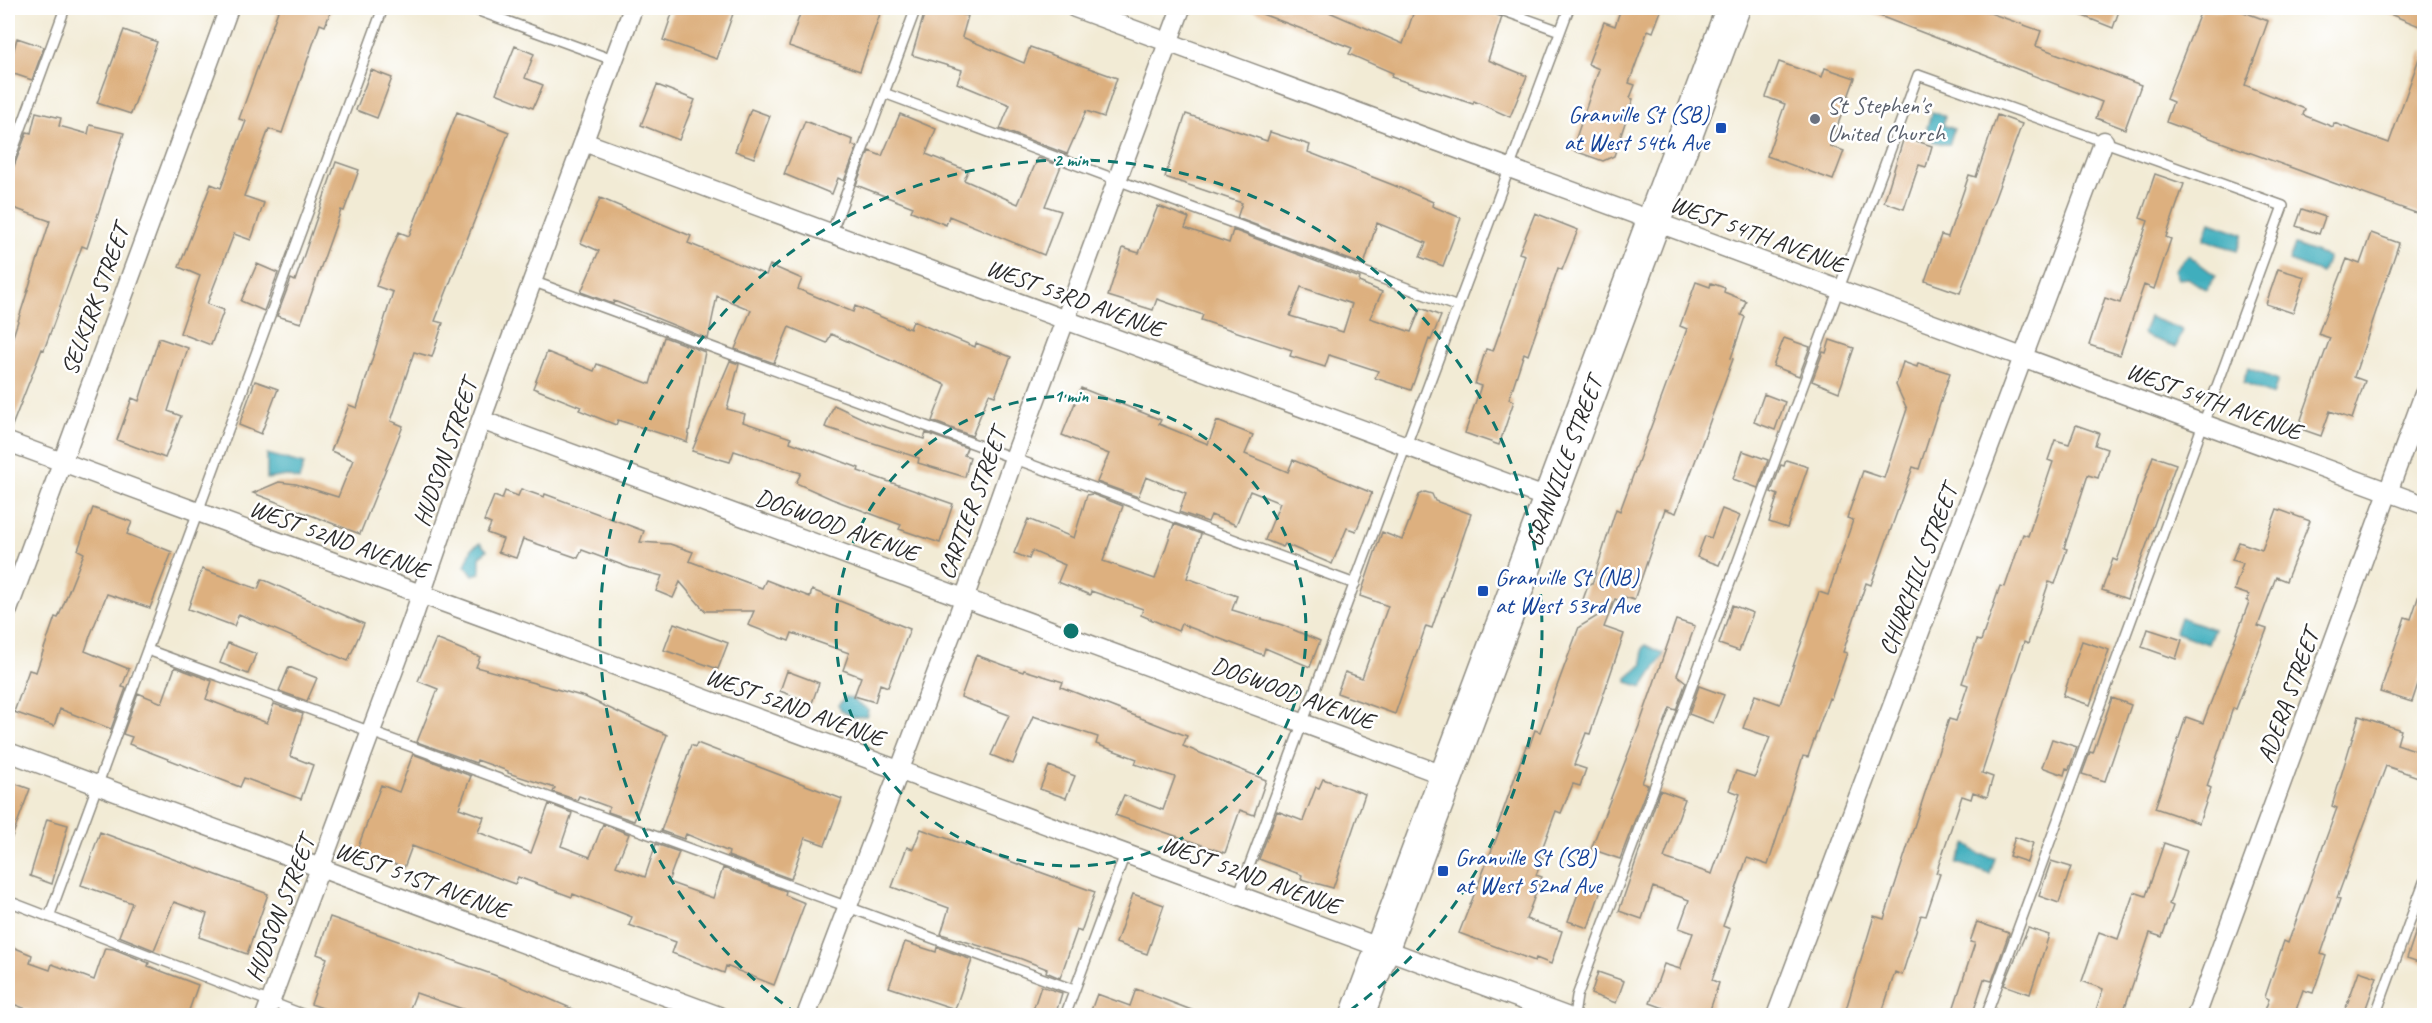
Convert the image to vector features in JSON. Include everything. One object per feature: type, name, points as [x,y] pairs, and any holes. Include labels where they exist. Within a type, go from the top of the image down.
[{"type":"highway","name":"GRANVILLE STREET","points":[[1357,1016],[1733,8]]},
{"type":"street","name":"SELKIRK STREET","points":[[8,610],[229,8]]},
{"type":"street","name":"HUDSON STREET","points":[[268,1009],[422,594],[481,420],[633,8]]},
{"type":"street","name":"WEST 54TH AVENUE","points":[[1075,8],[2424,505]]},
{"type":"street","name":"CARTIER STREET","points":[[806,1016],[900,771],[1181,8]]},
{"type":"street","name":"CHURCHILL STREET","points":[[1776,1016],[2104,141]]},
{"type":"street","name":"WEST 53RD AVENUE","points":[[584,142],[1066,319],[1406,448],[1550,499]]},
{"type":"street","name":"ADERA STREET","points":[[2196,1016],[2424,394]]},
{"type":"street","name":"DOGWOOD AVENUE","points":[[481,420],[1446,776]]},
{"type":"street","name":"WEST 52ND AVENUE","points":[[8,442],[1566,1016]]},
{"type":"street","name":"WEST 51ST AVENUE","points":[[8,753],[719,1016]]},
{"type":"lane","points":[[8,164],[65,8]]},
{"type":"lane","points":[[49,917],[382,8]]},
{"type":"lane","points":[[471,8],[613,60]]},
{"type":"lane","points":[[831,234],[916,8]]},
{"type":"lane","points":[[1496,8],[1560,31]]},
{"type":"lane","points":[[1238,896],[1569,8]]},
{"type":"lane","points":[[1574,1016],[1581,985],[1918,75],[2283,206],[1986,1016]]},
{"type":"lane","points":[[884,93],[1458,307]]},
{"type":"lane","points":[[532,281],[1355,584]]},
{"type":"lane","points":[[148,650],[1074,990]]},
{"type":"lane","points":[[1065,1016],[1125,854]]},
{"type":"lane","points":[[2375,1016],[2424,882]]},
{"type":"lane","points":[[8,901],[268,1009],[308,1016]]},
{"type":"water","points":[[1932,112],[1945,116],[1943,125],[1954,129],[1949,145],[1932,141],[1927,127]]},
{"type":"water","points":[[2210,222],[2243,234],[2237,251],[2204,239]]},
{"type":"water","points":[[2295,245],[2328,257],[2322,273],[2289,261]]},
{"type":"water","points":[[2188,255],[2216,276],[2206,290],[2188,278],[2178,279],[2174,270]]},
{"type":"water","points":[[2149,317],[2183,330],[2176,347],[2145,336],[2143,333]]},
{"type":"water","points":[[2248,368],[2278,380],[2273,395],[2243,383]]},
{"type":"water","points":[[267,454],[304,464],[299,480],[287,476],[267,479]]},
{"type":"water","points":[[480,543],[487,550],[480,557],[480,573],[473,575],[465,566],[472,548]]},
{"type":"water","points":[[2180,617],[2214,629],[2208,644],[2175,632]]},
{"type":"water","points":[[1645,645],[1664,654],[1643,687],[1627,682],[1627,678],[1643,664],[1642,649]]},
{"type":"water","points":[[845,697],[852,698],[868,710],[867,716],[854,717],[841,711],[838,705]]},
{"type":"water","points":[[1966,844],[1979,854],[1995,858],[1990,874],[1957,863]]},
{"type":"building","points":[[279,8],[332,8],[325,26],[320,24],[282,133],[269,129],[244,196],[264,203],[251,240],[234,234],[207,304],[224,310],[211,345],[180,333],[200,276],[179,267],[211,184],[221,188],[246,121],[239,119]]},
{"type":"building","points":[[674,8],[735,8],[717,59],[663,40]]},
{"type":"building","points":[[802,8],[882,8],[860,71],[789,46]]},
{"type":"building","points":[[926,8],[939,8],[968,16],[962,37],[1024,63],[1030,47],[1117,78],[1104,117],[1086,111],[1067,154],[1000,129],[1010,105],[957,83],[962,70],[912,55]]},
{"type":"building","points":[[1246,8],[1320,8],[1403,44],[1415,8],[1489,8],[1491,13],[1502,17],[1488,60],[1527,76],[1510,117],[1474,101],[1473,104],[1391,77],[1393,73],[1349,54],[1352,48]]},
{"type":"building","points":[[1621,8],[1662,8],[1653,32],[1648,30],[1629,83],[1635,85],[1630,98],[1633,99],[1614,156],[1603,161],[1572,150],[1599,69],[1588,64],[1604,22],[1615,26]]},
{"type":"building","points":[[1859,8],[1976,8],[2041,31],[2036,46],[2141,85],[2125,129],[2096,118],[2102,102]]},
{"type":"building","points":[[2063,8],[2120,8],[2113,28]]},
{"type":"building","points":[[2202,8],[2224,12],[2226,8],[2233,8],[2268,21],[2245,85],[2305,109],[2303,115],[2333,127],[2334,123],[2389,143],[2422,50],[2424,50],[2424,216],[2166,122],[2173,102],[2166,99]]},
{"type":"building","points":[[2375,8],[2424,8],[2424,28]]},
{"type":"building","points":[[124,30],[157,42],[131,114],[97,103]]},
{"type":"building","points":[[17,38],[44,47],[32,80],[8,72]]},
{"type":"building","points":[[515,46],[534,54],[525,78],[543,85],[533,108],[496,93]]},
{"type":"building","name":"St Stephen's United Church","points":[[1779,62],[1822,77],[1825,68],[1855,78],[1830,146],[1844,151],[1833,180],[1767,156],[1785,104],[1766,97]]},
{"type":"building","points":[[371,70],[392,78],[377,118],[356,110]]},
{"type":"building","points":[[657,85],[695,100],[679,140],[641,125]]},
{"type":"building","points":[[751,109],[770,116],[754,158],[735,151]]},
{"type":"building","points":[[36,112],[61,118],[59,126],[88,134],[90,125],[124,133],[87,248],[82,246],[44,350],[42,349],[10,431],[8,431],[8,352],[50,221],[8,206],[8,171],[14,166],[27,132],[31,133]]},
{"type":"building","points":[[457,112],[509,132],[435,321],[443,323],[432,357],[414,352],[391,421],[403,426],[360,534],[253,493],[279,482],[296,484],[338,497],[353,460],[331,451],[349,405],[357,408],[393,292],[376,286],[399,232],[409,236]]},
{"type":"building","points":[[900,114],[936,129],[926,154],[968,171],[964,180],[1018,204],[1038,158],[1061,166],[1045,206],[1061,211],[1044,255],[949,216],[946,225],[911,211],[913,207],[856,185],[869,151],[882,156]]},
{"type":"building","points":[[1186,114],[1267,141],[1270,132],[1310,145],[1308,152],[1433,202],[1432,206],[1461,218],[1443,266],[1420,257],[1426,243],[1377,223],[1364,265],[1237,218],[1242,203],[1165,177]]},
{"type":"building","points":[[1997,115],[2022,124],[1960,293],[1925,281],[1941,235],[1948,237],[1969,175],[1976,177]]},
{"type":"building","points":[[805,121],[853,140],[852,145],[857,147],[844,181],[838,178],[832,194],[784,174]]},
{"type":"building","points":[[1904,137],[1932,146],[1926,167],[1919,165],[1904,209],[1884,202]]},
{"type":"building","points":[[336,162],[359,170],[344,211],[341,210],[301,323],[277,316],[291,279],[295,281]]},
{"type":"building","points":[[2155,174],[2184,184],[2166,237],[2171,239],[2154,289],[2144,285],[2120,355],[2089,345],[2105,298],[2120,303],[2148,221],[2140,218]]},
{"type":"building","points":[[600,198],[691,236],[688,243],[766,275],[770,265],[802,279],[798,289],[853,312],[855,306],[910,329],[913,321],[975,347],[976,343],[1011,357],[995,396],[989,394],[972,436],[932,421],[946,385],[831,334],[827,343],[789,327],[774,363],[735,349],[751,310],[717,296],[708,339],[614,301],[613,304],[581,292],[599,251],[581,243]]},
{"type":"building","points":[[1158,206],[1189,218],[1185,228],[1229,243],[1233,230],[1360,278],[1359,282],[1382,292],[1370,318],[1411,332],[1421,308],[1441,316],[1431,340],[1429,339],[1411,390],[1375,378],[1378,371],[1329,355],[1325,367],[1290,356],[1292,350],[1201,320],[1203,315],[1157,299],[1153,310],[1108,296],[1123,248],[1139,253]],"holes":[[[1301,287],[1352,304],[1343,332],[1290,316]]]},
{"type":"building","points":[[2302,209],[2325,217],[2319,234],[2296,226]]},
{"type":"building","points":[[1535,213],[1578,230],[1562,270],[1558,268],[1528,355],[1524,353],[1509,399],[1514,401],[1499,445],[1465,433],[1481,386],[1475,384],[1486,349],[1493,351],[1525,255],[1519,253]]},
{"type":"building","points":[[2371,233],[2399,243],[2354,377],[2365,381],[2352,419],[2330,411],[2321,436],[2298,428],[2330,338],[2318,334],[2347,259],[2360,264]]},
{"type":"building","points":[[257,264],[278,273],[264,311],[241,301]]},
{"type":"building","points":[[2278,269],[2305,277],[2293,313],[2266,304]]},
{"type":"building","points":[[1696,282],[1710,287],[1711,283],[1725,288],[1724,292],[1746,301],[1741,315],[1745,317],[1731,358],[1733,359],[1676,513],[1665,509],[1634,600],[1622,596],[1620,601],[1615,599],[1604,627],[1624,634],[1590,734],[1586,733],[1574,765],[1586,769],[1580,786],[1573,784],[1561,813],[1556,811],[1539,857],[1543,858],[1536,875],[1542,877],[1526,919],[1562,931],[1551,964],[1536,958],[1535,961],[1459,933],[1500,829],[1497,828],[1526,746],[1529,747],[1535,730],[1540,732],[1579,627],[1606,611],[1582,602],[1589,583],[1592,584],[1616,509],[1620,511],[1687,329],[1680,326]]},
{"type":"building","points":[[664,337],[705,352],[687,442],[618,420],[616,425],[579,410],[581,407],[533,388],[547,352],[594,371],[597,364],[650,384]]},
{"type":"building","points":[[159,338],[188,348],[168,411],[181,416],[165,458],[117,440],[132,398],[139,401]]},
{"type":"building","points":[[1784,338],[1810,347],[1799,376],[1773,366]]},
{"type":"building","points":[[1830,340],[1854,348],[1839,392],[1812,381]]},
{"type":"building","points":[[730,361],[739,364],[727,409],[745,414],[743,422],[791,438],[790,442],[859,468],[858,471],[953,504],[940,543],[899,529],[901,525],[796,483],[801,473],[734,451],[730,462],[692,451]]},
{"type":"building","points":[[1903,362],[1917,367],[1918,363],[1950,373],[1919,469],[1913,467],[1871,585],[1866,583],[1843,652],[1847,653],[1808,757],[1803,756],[1768,865],[1747,858],[1723,926],[1730,929],[1712,980],[1719,983],[1708,1016],[1686,1016],[1650,1003],[1664,964],[1680,969],[1693,933],[1679,928],[1689,900],[1653,887],[1642,919],[1619,911],[1660,790],[1685,799],[1664,858],[1712,874],[1740,794],[1729,790],[1736,771],[1755,777],[1770,737],[1743,728],[1755,695],[1780,704],[1819,592],[1828,595],[1853,520],[1847,518],[1863,471],[1884,478],[1907,409],[1896,385]]},
{"type":"building","points":[[255,381],[278,389],[261,434],[239,425]]},
{"type":"building","points":[[1081,388],[1161,420],[1159,424],[1208,444],[1217,421],[1253,435],[1245,454],[1288,472],[1293,460],[1372,493],[1356,531],[1347,528],[1332,564],[1285,544],[1283,547],[1265,540],[1280,503],[1250,491],[1236,525],[1211,515],[1208,522],[1179,512],[1186,493],[1146,477],[1138,497],[1097,482],[1109,454],[1062,435]]},
{"type":"building","points":[[1764,394],[1785,402],[1775,430],[1754,422]]},
{"type":"building","points":[[834,405],[870,422],[924,439],[926,433],[967,448],[964,455],[970,457],[965,477],[918,463],[919,458],[825,427]]},
{"type":"building","points":[[2076,425],[2099,433],[2095,445],[2107,449],[2098,478],[2088,475],[2064,548],[2067,549],[2055,584],[2049,582],[2028,644],[2024,642],[1982,773],[1993,777],[1987,797],[1973,792],[1971,799],[1962,796],[1936,873],[1940,874],[1926,916],[1921,915],[1902,975],[1895,972],[1881,1016],[1844,1016],[1874,916],[1884,919],[1949,719],[1956,721],[1968,685],[1962,683],[1977,640],[1981,641],[2000,586],[2005,587],[2023,534],[2028,536],[2053,462],[2048,460],[2055,440],[2069,444]]},
{"type":"building","points":[[1743,451],[1768,460],[1758,488],[1733,479]]},
{"type":"building","points":[[2153,456],[2176,464],[2127,599],[2102,590],[2113,559],[2117,561]]},
{"type":"building","points":[[1786,460],[1808,467],[1787,528],[1769,522],[1778,495],[1771,492],[1781,465],[1784,466]]},
{"type":"building","points":[[521,489],[544,497],[545,494],[644,531],[640,542],[670,544],[693,552],[689,561],[762,588],[766,580],[810,597],[812,590],[910,629],[888,687],[880,684],[875,702],[854,696],[861,677],[843,670],[849,653],[792,633],[789,641],[748,625],[754,611],[705,611],[680,582],[673,598],[656,591],[662,576],[630,568],[582,550],[578,558],[523,539],[516,558],[498,552],[503,539],[487,533],[491,524],[484,521],[494,496],[502,499],[505,491],[518,496]]},
{"type":"building","points":[[1425,492],[1432,494],[1435,501],[1471,514],[1432,628],[1426,626],[1395,714],[1337,693],[1345,672],[1362,678],[1388,606],[1360,596],[1382,532],[1402,540],[1419,495]]},
{"type":"building","points":[[1092,494],[1123,506],[1103,561],[1155,579],[1174,524],[1201,534],[1187,578],[1237,596],[1232,610],[1282,625],[1320,641],[1310,667],[1265,648],[1263,655],[1181,624],[1178,631],[1141,615],[1143,609],[1091,591],[1090,595],[1058,582],[1065,565],[1032,551],[1029,559],[1014,553],[1028,519],[1074,538],[1087,495]]},
{"type":"building","points":[[93,508],[132,522],[127,534],[172,552],[150,608],[107,594],[90,636],[85,651],[129,669],[122,687],[126,688],[111,729],[60,709],[54,726],[14,712],[29,670],[36,672],[55,617],[58,618],[84,553],[78,550]]},
{"type":"building","points":[[1722,509],[1740,516],[1719,565],[1697,557],[1705,536],[1711,538]]},
{"type":"building","points":[[2277,509],[2310,521],[2286,581],[2276,577],[2258,626],[2267,629],[2236,709],[2233,708],[2207,786],[2211,788],[2199,823],[2155,808],[2186,717],[2203,723],[2249,602],[2247,601],[2249,595],[2234,590],[2243,563],[2232,560],[2239,542],[2262,550]]},
{"type":"building","points":[[202,569],[258,589],[262,579],[364,624],[348,661],[239,614],[234,626],[188,609]]},
{"type":"building","points":[[2422,586],[2424,586],[2424,666],[2412,702],[2380,692],[2405,617],[2411,619]]},
{"type":"building","points":[[1732,605],[1753,613],[1739,651],[1719,644]]},
{"type":"building","points":[[1676,620],[1695,626],[1677,675],[1686,682],[1676,710],[1670,708],[1642,783],[1648,785],[1620,859],[1591,849],[1639,726]]},
{"type":"building","points":[[674,623],[728,643],[718,669],[664,650]]},
{"type":"building","points":[[2148,629],[2182,640],[2176,659],[2142,647]]},
{"type":"building","points":[[436,639],[480,657],[476,667],[585,697],[667,735],[634,821],[608,812],[609,807],[579,796],[577,800],[553,792],[555,788],[477,760],[476,763],[417,742],[438,689],[418,681]]},
{"type":"building","points":[[2082,641],[2109,650],[2090,705],[2063,696]]},
{"type":"building","points":[[228,643],[256,654],[248,674],[220,663]]},
{"type":"building","points":[[976,655],[1023,672],[1024,670],[1063,682],[1061,687],[1187,736],[1183,746],[1266,780],[1254,815],[1240,810],[1225,853],[1115,815],[1124,795],[1163,810],[1175,777],[1135,764],[1137,759],[1096,744],[1098,737],[1033,716],[1013,764],[991,755],[1009,715],[961,697]]},
{"type":"building","points":[[175,667],[212,681],[206,699],[267,723],[274,704],[303,714],[290,756],[313,765],[301,799],[244,778],[240,787],[129,744],[132,737],[123,734],[138,693],[162,703]]},
{"type":"building","points":[[289,667],[317,678],[307,701],[279,691]]},
{"type":"building","points":[[787,671],[819,683],[812,703],[780,691]]},
{"type":"building","points":[[1699,686],[1724,695],[1713,723],[1689,714]]},
{"type":"building","points":[[2112,698],[2131,705],[2105,781],[2082,774],[2090,752],[2093,753]]},
{"type":"building","points":[[2359,716],[2401,730],[2397,744],[2424,753],[2424,779],[2386,766],[2337,898],[2340,899],[2321,954],[2326,956],[2313,993],[2303,990],[2294,1016],[2263,1016],[2269,999],[2265,997],[2284,941],[2288,943],[2337,808],[2332,806]]},
{"type":"building","points":[[2052,739],[2077,747],[2069,769],[2066,768],[2064,775],[2042,767]]},
{"type":"building","points":[[697,743],[842,799],[825,845],[805,838],[791,879],[728,856],[729,852],[686,834],[684,839],[661,831],[691,745],[695,747]]},
{"type":"building","points":[[413,754],[471,776],[459,808],[484,817],[478,832],[531,853],[549,804],[572,813],[561,846],[590,857],[603,824],[629,834],[616,866],[645,877],[656,844],[679,852],[668,882],[713,898],[723,868],[786,891],[785,895],[805,903],[774,985],[726,966],[724,973],[672,953],[676,942],[629,925],[632,917],[573,894],[572,897],[518,877],[515,884],[412,846],[404,868],[357,850],[381,785],[399,792]]},
{"type":"building","points":[[1049,766],[1075,776],[1066,798],[1040,789]]},
{"type":"building","points":[[1323,779],[1365,794],[1333,888],[1301,879],[1302,875],[1259,859],[1277,811],[1303,821],[1316,787],[1319,788]]},
{"type":"building","points":[[8,781],[30,789],[9,845],[8,845]]},
{"type":"building","points":[[47,819],[68,825],[52,884],[30,876]]},
{"type":"building","points":[[921,829],[1095,892],[1081,932],[1077,930],[1060,978],[1046,972],[1047,969],[1019,958],[941,934],[949,908],[892,887],[907,847],[913,849]]},
{"type":"building","points":[[100,832],[268,894],[247,954],[199,937],[207,914],[174,902],[154,950],[119,936],[132,903],[81,885]]},
{"type":"building","points":[[2015,837],[2033,843],[2027,862],[2009,856]]},
{"type":"building","points":[[2164,843],[2187,851],[2169,904],[2173,906],[2162,937],[2150,933],[2122,1016],[2094,1016],[2103,989],[2082,981],[2099,932],[2118,939],[2134,892],[2146,896]]},
{"type":"building","points":[[2051,861],[2071,867],[2059,903],[2039,896]]},
{"type":"building","points":[[1582,883],[1601,890],[1588,928],[1568,921]]},
{"type":"building","points":[[1133,894],[1164,905],[1147,954],[1116,943]]},
{"type":"building","points":[[2422,913],[2424,914],[2424,964],[2407,958]]},
{"type":"building","points":[[330,917],[494,975],[589,1016],[483,1016],[416,993],[407,1016],[345,1016],[311,1004],[327,958],[317,954]]},
{"type":"building","points":[[1977,922],[2009,933],[1992,981],[1984,979],[1972,1016],[1951,1016],[1975,943],[1970,942]]},
{"type":"building","points":[[2028,928],[2049,935],[2030,994],[2004,985]]},
{"type":"building","points":[[905,942],[936,952],[937,947],[972,960],[955,1009],[889,987]]},
{"type":"building","points":[[8,945],[32,955],[30,963],[50,970],[52,964],[94,980],[105,948],[114,949],[149,963],[148,966],[198,985],[187,1016],[44,1016],[8,1002]]},
{"type":"building","points":[[2359,971],[2377,977],[2363,1016],[2343,1016]]},
{"type":"building","points":[[1598,972],[1624,981],[1616,1003],[1591,994]]},
{"type":"building","points":[[1041,986],[1062,993],[1055,1016],[1031,1016]]},
{"type":"building","points":[[1136,989],[1202,1014],[1201,1016],[1089,1016],[1097,994],[1130,1006]]},
{"type":"place","name":"St Stephen's United Church","points":[[1815,119]]},
{"type":"place","name":"Granville St (SB) at West 54th Ave","points":[[1721,128]]},
{"type":"place","name":"Granville St (NB) at West 53rd Ave","points":[[1483,591]]},
{"type":"place","name":"Granville St (SB) at West 52nd Ave","points":[[1443,871]]}]
